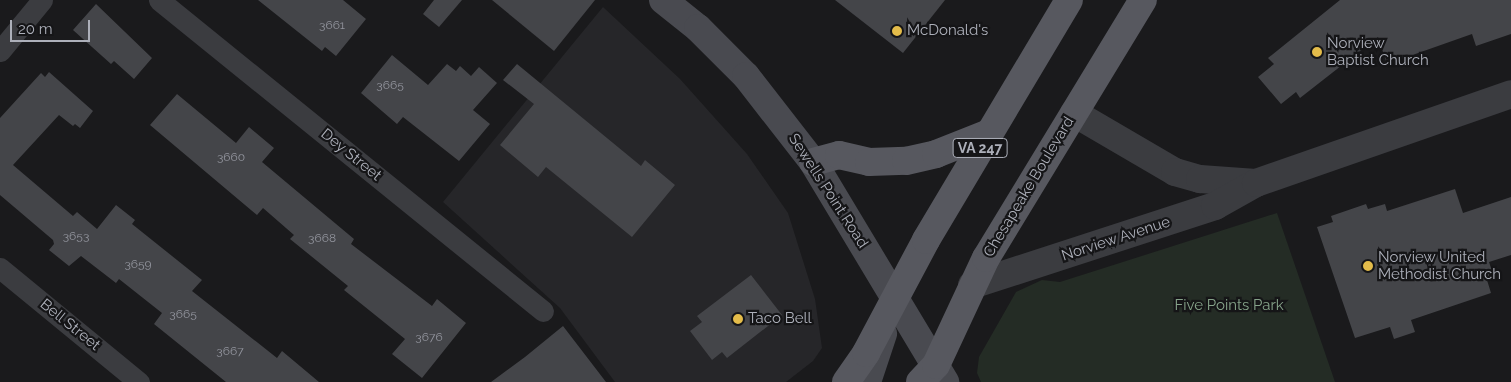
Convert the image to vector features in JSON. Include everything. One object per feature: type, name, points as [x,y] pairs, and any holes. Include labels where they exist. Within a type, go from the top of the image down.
[{"type":"main road","name":"Sewells Point Road","points":[[663,0],[698,28],[746,76],[813,162],[896,298],[933,378]]},
{"type":"main road","name":"VA 247","points":[[846,382],[896,298],[926,240],[989,132],[1069,0]]},
{"type":"main road","name":"Chesapeake Boulevard","points":[[933,378],[972,285],[1143,0]]},
{"type":"main road","points":[[813,162],[839,155],[869,162],[906,161],[936,154],[989,132]]},
{"type":"main road","points":[[867,382],[896,298]]},
{"type":"street","points":[[0,51],[42,0]]},
{"type":"street","name":"Dey Street","points":[[159,0],[543,310]]},
{"type":"street","name":"Norview Avenue","points":[[972,285],[1215,206],[1256,183],[1511,94]]},
{"type":"street","name":"Norview Avenue","points":[[1074,113],[1176,172],[1200,179],[1256,183]]},
{"type":"street","name":"Bell Street","points":[[0,268],[140,382]]},
{"type":"shaded area","points":[[603,7],[680,79],[747,154],[788,213],[815,299],[822,348],[813,361],[786,382],[615,382],[560,308],[443,202]]},
{"type":"green space","name":"Five Points Park","points":[[1277,213],[1335,382],[981,382],[977,373],[979,357],[1016,292],[1042,280],[1060,282]]},
{"type":"building","points":[[258,0],[343,0],[366,19],[336,56],[325,47],[322,51]]},
{"type":"building","points":[[434,0],[462,0],[439,27],[423,14]]},
{"type":"building","points":[[492,0],[595,0],[554,51]]},
{"type":"building","name":"McDonald's","points":[[835,0],[945,0],[903,53]]},
{"type":"building","name":"Norview Baptist Church","points":[[1340,0],[1511,0],[1511,34],[1476,46],[1472,34],[1387,64],[1378,37],[1300,98],[1296,92],[1281,104],[1258,77],[1274,64],[1268,58]]},
{"type":"building","points":[[96,4],[152,58],[134,79],[114,61],[111,64],[73,30]]},
{"type":"building","points":[[392,55],[428,85],[447,64],[456,71],[460,66],[471,76],[479,67],[497,83],[473,110],[490,124],[459,161],[403,117],[397,124],[361,93]]},
{"type":"building","points":[[517,64],[641,166],[645,160],[675,185],[632,237],[546,167],[538,177],[500,145],[534,104],[503,80]]},
{"type":"building","points":[[49,72],[93,111],[80,128],[75,124],[73,126],[59,115],[13,165],[73,216],[77,212],[97,229],[116,205],[135,220],[132,224],[202,280],[192,291],[277,358],[282,351],[319,382],[226,382],[154,324],[162,313],[119,279],[116,283],[81,256],[69,266],[49,250],[54,244],[53,240],[0,195],[0,118],[41,73],[45,77]]},
{"type":"building","points":[[177,94],[236,143],[249,127],[274,148],[262,162],[354,239],[351,244],[432,306],[437,299],[466,323],[422,378],[392,354],[405,339],[344,290],[348,286],[290,239],[294,235],[263,208],[257,215],[150,125]]},
{"type":"building","name":"Norview United Methodist Church","points":[[1455,189],[1463,213],[1511,197],[1511,255],[1489,262],[1494,277],[1487,280],[1491,293],[1411,320],[1415,332],[1394,339],[1390,327],[1355,338],[1317,227],[1333,222],[1331,216],[1366,204],[1368,209],[1385,204],[1387,211]]},
{"type":"building","name":"Taco Bell","points":[[751,275],[782,315],[727,358],[722,352],[712,360],[690,331],[702,322],[697,316]]},
{"type":"building","points":[[563,326],[606,382],[491,382],[525,357]]},
{"type":"place","name":"McDonald's","points":[[897,31]]},
{"type":"place","name":"Norview Baptist Church","points":[[1317,52]]},
{"type":"place","name":"Norview United Methodist Church","points":[[1368,266]]},
{"type":"place","name":"Taco Bell","points":[[738,319]]}]
